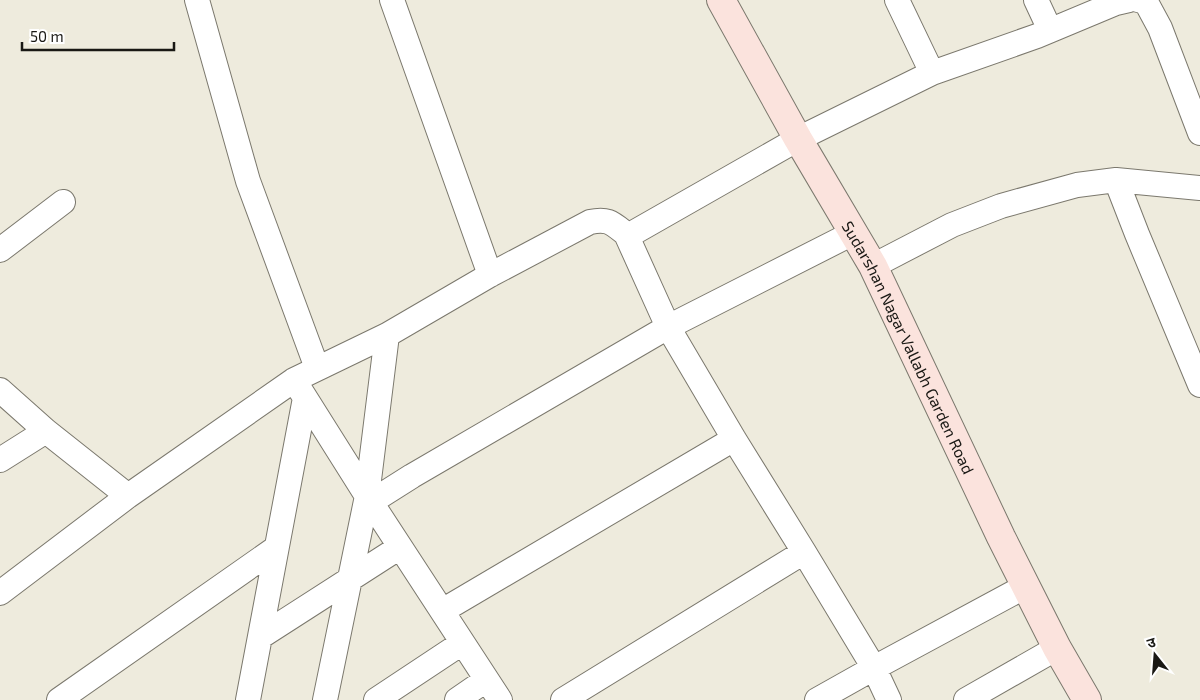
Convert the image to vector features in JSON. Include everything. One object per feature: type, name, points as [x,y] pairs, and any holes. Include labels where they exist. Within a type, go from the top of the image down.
[{"type":"street","points":[[197,0],[248,181],[317,368]]},
{"type":"street","points":[[392,0],[490,275]]},
{"type":"street","name":"Sudarshan Nagar Vallabh Garden Road","points":[[721,0],[798,140],[873,266],[997,529],[1057,648],[1087,700]]},
{"type":"street","points":[[897,0],[932,73]]},
{"type":"street","points":[[1036,0],[1050,30]]},
{"type":"street","points":[[626,234],[634,233],[798,140],[932,73],[1050,30],[1116,3],[1130,0]]},
{"type":"street","points":[[1138,0],[1146,2],[1160,28],[1200,133]]},
{"type":"street","points":[[1116,180],[1136,234],[1200,385]]},
{"type":"street","points":[[873,266],[952,225],[987,211],[1077,185],[1116,180],[1200,188]]},
{"type":"street","points":[[0,250],[63,202]]},
{"type":"street","points":[[0,593],[128,496],[299,389],[317,368],[387,335],[490,275],[590,222],[610,221],[626,234],[668,327],[874,668],[889,700]]},
{"type":"street","points":[[369,499],[412,476],[668,327],[853,233]]},
{"type":"street","points":[[325,700],[349,580],[369,499],[387,335]]},
{"type":"street","points":[[299,389],[500,700]]},
{"type":"street","points":[[248,700],[276,548],[299,389]]},
{"type":"street","points":[[0,390],[128,496]]},
{"type":"street","points":[[0,460],[46,430]]},
{"type":"street","points":[[442,611],[734,439]]},
{"type":"street","points":[[260,637],[400,547]]},
{"type":"street","points":[[59,700],[276,548]]},
{"type":"street","points":[[563,700],[804,552]]},
{"type":"street","points":[[817,700],[1026,586]]},
{"type":"street","points":[[376,700],[462,643]]},
{"type":"street","points":[[966,700],[1057,648]]},
{"type":"street","points":[[457,700],[486,680]]}]
